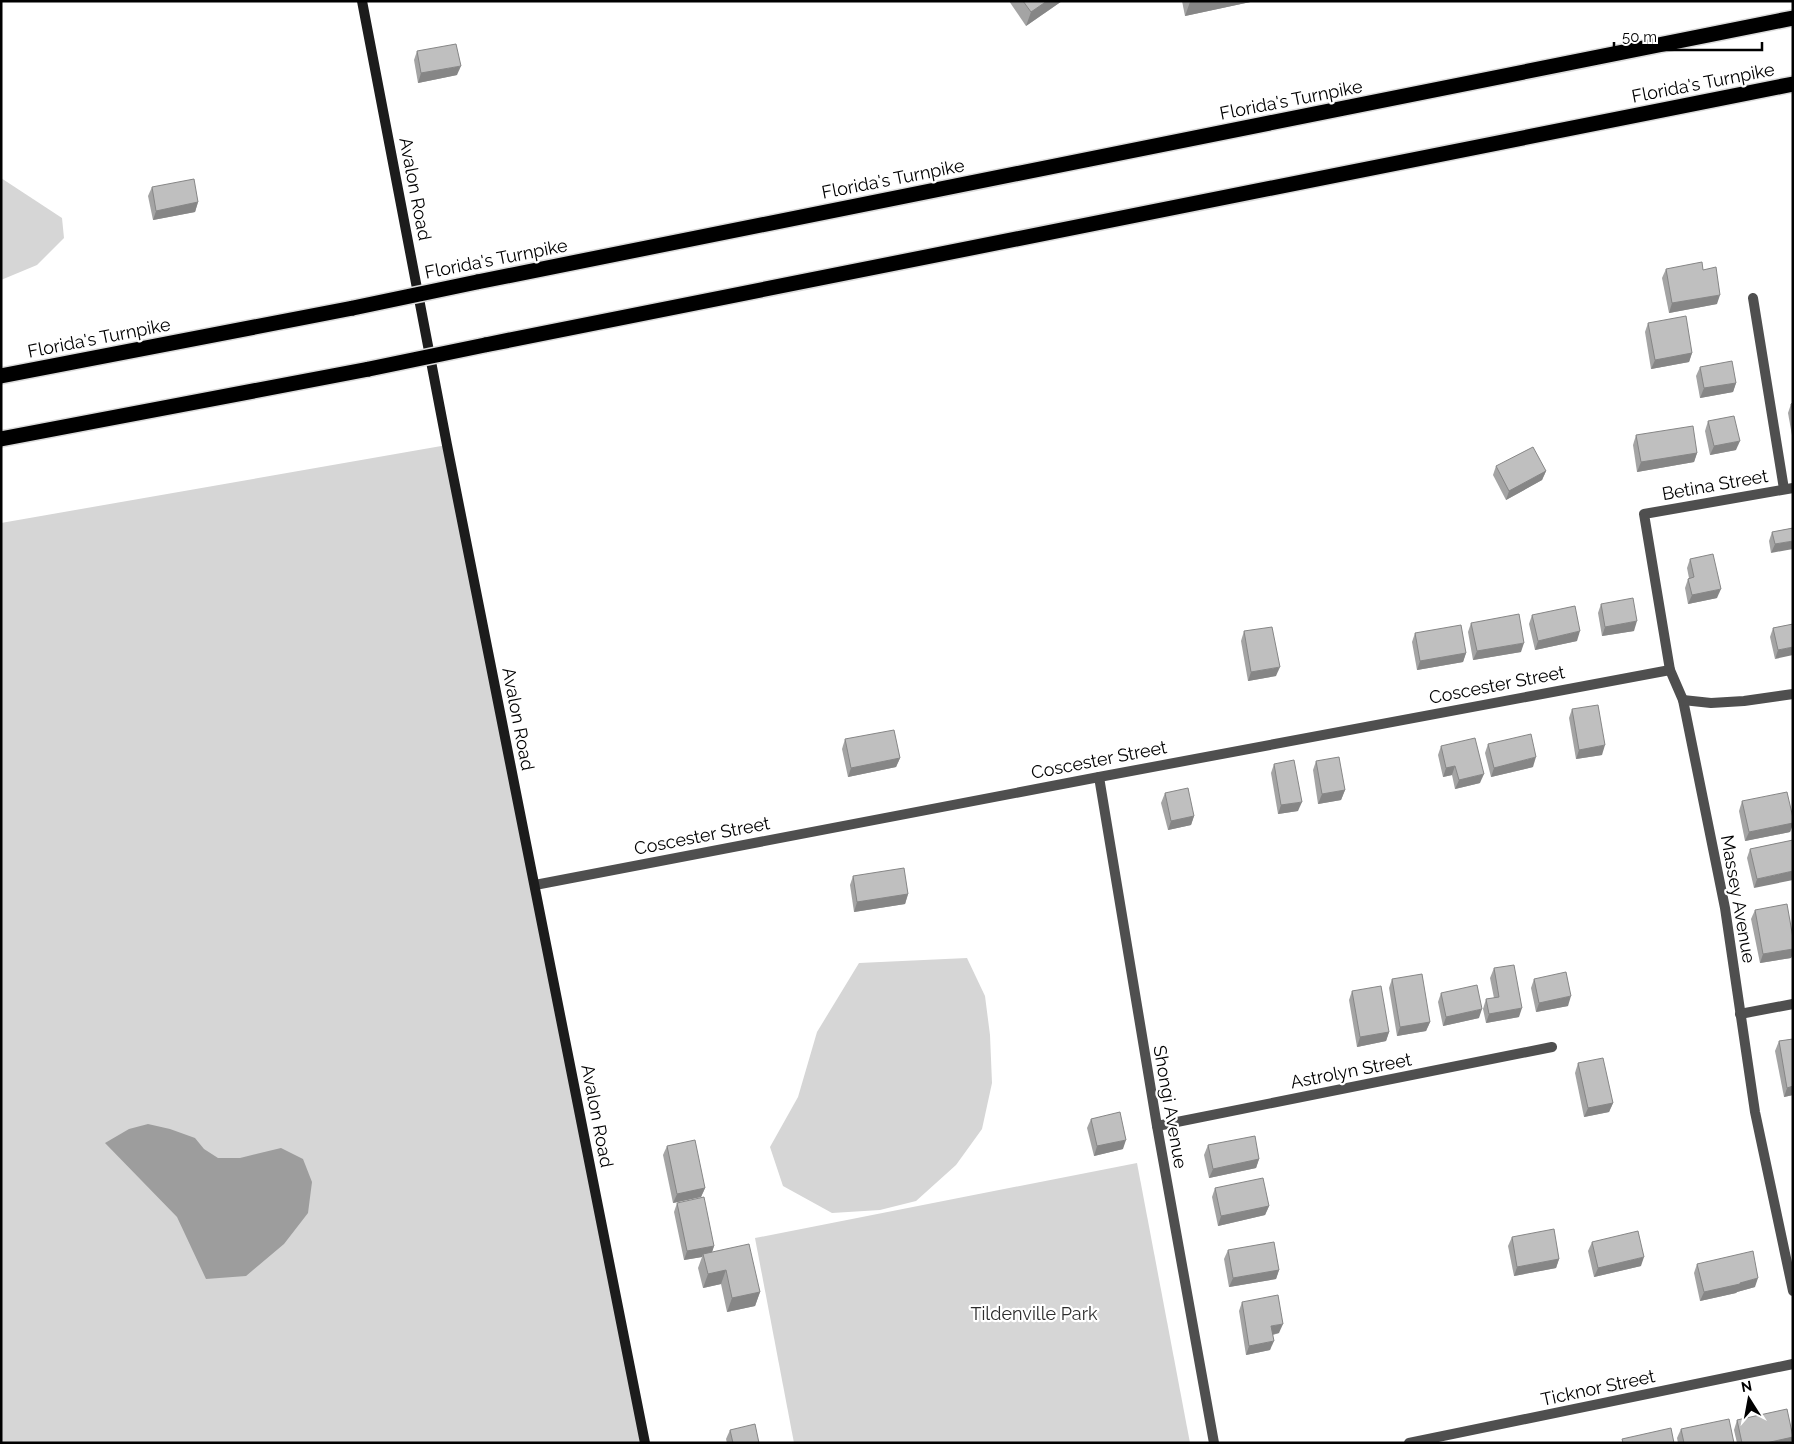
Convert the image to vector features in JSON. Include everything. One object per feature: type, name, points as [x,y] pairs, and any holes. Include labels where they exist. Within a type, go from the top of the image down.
[{"type":"highway","name":"Florida's Turnpike","points":[[1,376],[353,308],[1793,18]]},
{"type":"highway","name":"Florida's Turnpike","points":[[1,439],[370,369],[1793,84]]},
{"type":"main road","name":"Avalon Road","points":[[362,1],[448,454],[535,885],[644,1443]]},
{"type":"street","points":[[1753,298],[1789,488]]},
{"type":"street","name":"Betina Street","points":[[1644,514],[1789,488]]},
{"type":"street","name":"Massey Avenue","points":[[1644,514],[1670,670],[1683,700],[1725,908],[1756,1112],[1793,1291]]},
{"type":"street","name":"Coscester Street","points":[[535,885],[1670,670]]},
{"type":"street","points":[[1683,700],[1711,704],[1793,694]]},
{"type":"street","name":"Shongi Avenue","points":[[1099,777],[1156,1126],[1214,1443]]},
{"type":"street","points":[[1740,1014],[1793,1004]]},
{"type":"street","name":"Astrolyn Street","points":[[1156,1126],[1552,1047]]},
{"type":"street","name":"Ticknor Street","points":[[1409,1443],[1793,1364]]},
{"type":"green space","points":[[1,178],[62,218],[64,238],[37,265],[1,280]]},
{"type":"green space","points":[[447,445],[645,1443],[1,1443],[1,523]]},
{"type":"green space","points":[[967,958],[985,996],[990,1035],[992,1083],[982,1129],[956,1165],[916,1201],[880,1210],[832,1213],[783,1186],[770,1147],[798,1097],[817,1032],[859,963]]},
{"type":"green space","name":"Tildenville Park","points":[[1137,1163],[1190,1443],[794,1443],[755,1238]]},
{"type":"shaded area","points":[[148,1124],[195,1138],[204,1149],[218,1158],[240,1158],[281,1148],[303,1159],[312,1182],[308,1213],[284,1244],[246,1276],[206,1279],[177,1217],[105,1143],[129,1129]]},
{"type":"building","points":[[1023,1],[1047,1],[1031,12]]},
{"type":"building","points":[[456,44],[461,66],[421,73],[417,51]]},
{"type":"building","points":[[194,179],[198,202],[156,211],[152,187]]},
{"type":"building","points":[[1702,262],[1703,270],[1716,267],[1720,295],[1672,303],[1666,269]]},
{"type":"building","points":[[1686,316],[1692,353],[1655,360],[1648,323]]},
{"type":"building","points":[[1732,361],[1736,383],[1704,388],[1700,367]]},
{"type":"building","points":[[1734,416],[1740,441],[1714,446],[1708,421]]},
{"type":"building","points":[[1693,426],[1697,453],[1641,462],[1636,435]]},
{"type":"building","points":[[1533,447],[1546,471],[1509,491],[1496,466]]},
{"type":"building","points":[[1793,528],[1793,541],[1775,544],[1772,532]]},
{"type":"building","points":[[1713,554],[1721,589],[1692,595],[1688,579],[1694,577],[1690,559]]},
{"type":"building","points":[[1633,598],[1637,621],[1605,627],[1601,604]]},
{"type":"building","points":[[1575,606],[1580,631],[1538,641],[1532,615]]},
{"type":"building","points":[[1519,614],[1524,643],[1477,651],[1471,623]]},
{"type":"building","points":[[1793,624],[1793,647],[1778,650],[1773,628]]},
{"type":"building","points":[[1461,625],[1466,653],[1420,661],[1415,633]]},
{"type":"building","points":[[1272,627],[1280,667],[1251,672],[1244,631]]},
{"type":"building","points":[[1598,705],[1605,745],[1579,750],[1572,709]]},
{"type":"building","points":[[894,730],[900,758],[851,768],[845,739]]},
{"type":"building","points":[[1531,734],[1536,757],[1494,768],[1488,744]]},
{"type":"building","points":[[1475,738],[1484,774],[1459,780],[1455,766],[1446,768],[1441,746]]},
{"type":"building","points":[[1339,757],[1345,790],[1322,794],[1316,761]]},
{"type":"building","points":[[1294,760],[1302,802],[1281,805],[1274,764]]},
{"type":"building","points":[[1188,788],[1194,816],[1171,821],[1165,793]]},
{"type":"building","points":[[1787,792],[1793,823],[1749,832],[1742,801]]},
{"type":"building","points":[[1793,840],[1793,871],[1757,879],[1750,849]]},
{"type":"building","points":[[904,868],[908,894],[857,902],[853,876]]},
{"type":"building","points":[[1787,904],[1793,949],[1763,954],[1755,910]]},
{"type":"building","points":[[1514,965],[1522,1008],[1489,1014],[1486,999],[1499,997],[1494,968]]},
{"type":"building","points":[[1566,972],[1571,996],[1539,1003],[1534,979]]},
{"type":"building","points":[[1422,974],[1430,1022],[1400,1027],[1392,979]]},
{"type":"building","points":[[1477,985],[1482,1009],[1446,1017],[1441,993]]},
{"type":"building","points":[[1381,986],[1389,1032],[1360,1037],[1352,991]]},
{"type":"building","points":[[1793,1039],[1793,1086],[1787,1088],[1779,1041]]},
{"type":"building","points":[[1603,1058],[1613,1103],[1588,1108],[1578,1063]]},
{"type":"building","points":[[1120,1112],[1126,1140],[1097,1146],[1091,1119]]},
{"type":"building","points":[[1255,1136],[1259,1159],[1213,1169],[1208,1145]]},
{"type":"building","points":[[695,1140],[705,1188],[677,1194],[667,1146]]},
{"type":"building","points":[[1263,1178],[1269,1206],[1221,1216],[1215,1188]]},
{"type":"building","points":[[704,1197],[714,1246],[687,1251],[677,1203]]},
{"type":"building","points":[[1554,1229],[1559,1259],[1517,1267],[1512,1237]]},
{"type":"building","points":[[1638,1231],[1644,1257],[1598,1268],[1592,1242]]},
{"type":"building","points":[[1274,1242],[1279,1270],[1233,1278],[1228,1250]]},
{"type":"building","points":[[749,1244],[760,1292],[732,1298],[726,1270],[708,1274],[703,1254]]},
{"type":"building","points":[[1753,1251],[1758,1278],[1704,1292],[1697,1264]]},
{"type":"building","points":[[1278,1295],[1283,1324],[1271,1326],[1274,1341],[1249,1346],[1242,1302]]},
{"type":"building","points":[[1787,1409],[1793,1437],[1766,1443],[1742,1443],[1737,1420]]},
{"type":"building","points":[[1729,1419],[1734,1443],[1684,1443],[1681,1429]]},
{"type":"building","points":[[755,1424],[759,1443],[733,1443],[730,1430]]},
{"type":"building","points":[[1671,1428],[1674,1443],[1623,1443],[1622,1439]]}]
